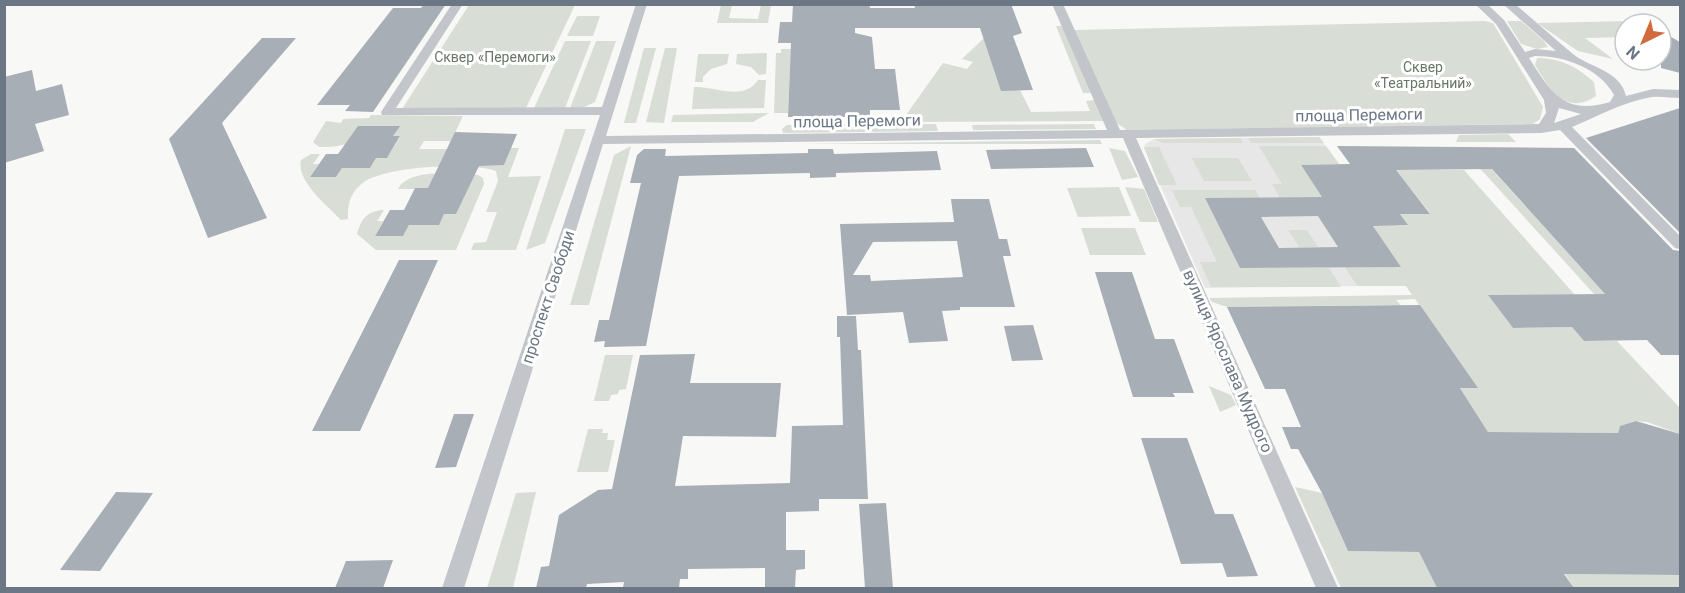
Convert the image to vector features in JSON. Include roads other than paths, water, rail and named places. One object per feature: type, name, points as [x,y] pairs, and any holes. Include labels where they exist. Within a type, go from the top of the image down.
[{"type":"street","points":[[458,4],[387,112],[608,111]]},
{"type":"street","name":"проспект Свободи","points":[[453,588],[642,4]]},
{"type":"street","points":[[1057,4],[1122,134]]},
{"type":"street","points":[[1480,4],[1500,22],[1524,56],[1554,109],[1550,122],[1541,129]]},
{"type":"street","points":[[1508,4],[1571,58],[1606,77],[1622,85],[1653,93],[1680,94]]},
{"type":"street","points":[[1524,56],[1539,52],[1571,58]]},
{"type":"street","points":[[1606,77],[1618,88],[1620,95],[1614,105]]},
{"type":"street","name":"площа Перемоги","points":[[599,140],[1541,129],[1563,126],[1614,105],[1653,93]]},
{"type":"street","points":[[1545,94],[1563,104],[1599,111]]},
{"type":"street","points":[[1563,126],[1680,243]]},
{"type":"street","name":"вулиця Ярослава Мудрого","points":[[1122,134],[1328,588]]},
{"type":"park label","name":"Сквер «Перемоги»","points":[[495,57]]},
{"type":"park label","name":"Сквер «Театральний»","points":[[1423,76]]}]
